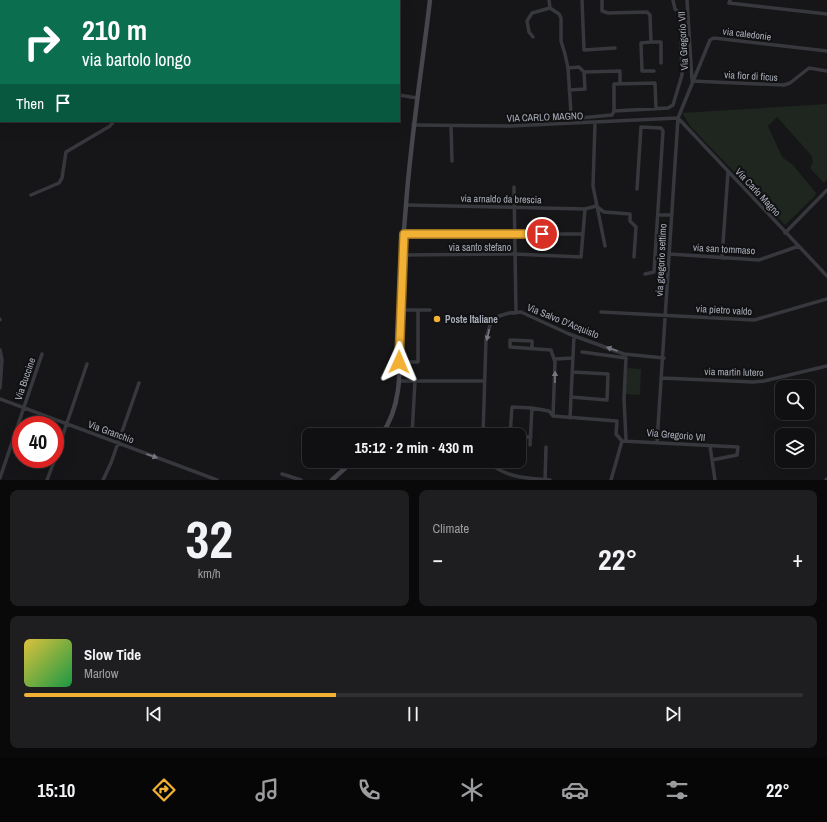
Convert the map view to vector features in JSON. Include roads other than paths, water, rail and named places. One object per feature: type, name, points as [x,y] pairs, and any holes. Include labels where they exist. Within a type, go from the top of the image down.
[{"type":"street","points":[[386,428],[389,424],[399,381],[402,255],[413,125],[430,0]]},
{"type":"street","points":[[550,0],[550,8]]},
{"type":"street","points":[[582,0],[584,50],[615,48]]},
{"type":"street","points":[[602,0],[602,11],[608,14],[647,12],[650,15],[651,42]]},
{"type":"street","points":[[614,111],[668,108],[672,105],[682,75],[680,14],[675,10],[673,0]]},
{"type":"street","name":"Via Gregorio VII","points":[[687,0],[692,81]]},
{"type":"street","points":[[729,2],[827,14]]},
{"type":"street","points":[[533,37],[528,32],[527,21],[532,13],[550,8]]},
{"type":"street","points":[[550,8],[558,14],[560,18],[561,41],[568,68],[571,114],[575,117],[585,118],[612,115],[614,111],[614,84],[655,84],[656,109]]},
{"type":"street","name":"via caledonie","points":[[692,81],[711,38],[827,51]]},
{"type":"street","points":[[654,71],[642,71],[641,43],[661,42],[661,63]]},
{"type":"street","points":[[568,68],[578,67],[584,72],[620,71],[620,84]]},
{"type":"street","name":"via fior di ficus","points":[[692,81],[784,85],[790,84],[809,68],[827,71]]},
{"type":"street","points":[[569,90],[585,89],[584,72]]},
{"type":"street","name":"via gregorio settimo","points":[[657,442],[664,358],[678,118],[692,81]]},
{"type":"street","points":[[400,95],[417,98]]},
{"type":"street","points":[[649,109],[650,119]]},
{"type":"street","points":[[585,118],[586,123]]},
{"type":"street","name":"VIA CARLO MAGNO","points":[[413,125],[510,126],[678,118]]},
{"type":"street","name":"Via Carlo Magno","points":[[678,118],[827,276]]},
{"type":"street","points":[[637,189],[641,120]]},
{"type":"street","points":[[31,195],[59,184],[62,178],[66,152],[105,129],[113,122]]},
{"type":"street","points":[[595,123],[593,186],[605,246]]},
{"type":"street","points":[[451,126],[452,161]]},
{"type":"street","points":[[641,127],[661,128],[663,131],[654,272],[645,274]]},
{"type":"street","points":[[722,258],[728,172]]},
{"type":"street","points":[[514,187],[516,312]]},
{"type":"street","points":[[785,233],[827,190]]},
{"type":"street","points":[[823,194],[827,198]]},
{"type":"street","name":"via arnaldo da brescia","points":[[406,206],[585,209],[596,206]]},
{"type":"street","points":[[596,206],[604,212],[630,214],[630,221],[636,227],[634,257]]},
{"type":"street","points":[[404,234],[583,234],[585,209]]},
{"type":"street","points":[[658,215],[672,216]]},
{"type":"street","name":"via santo stefano","points":[[402,255],[514,254],[581,257],[583,234]]},
{"type":"street","name":"via san tommaso","points":[[670,254],[759,260],[799,246]]},
{"type":"street","name":"via pietro valdo","points":[[600,312],[666,314],[754,320],[827,299]]},
{"type":"street","points":[[400,310],[430,310]]},
{"type":"street","points":[[399,362],[418,362],[418,310]]},
{"type":"street","name":"Via Salvo D'Acquisto","points":[[484,428],[486,339],[490,325],[499,316],[521,312],[574,336],[624,354],[664,358]]},
{"type":"street","points":[[570,418],[574,336]]},
{"type":"street","points":[[532,348],[532,341],[510,340],[510,347],[551,350],[555,358],[553,416]]},
{"type":"street","points":[[0,350],[2,360],[0,388]]},
{"type":"street","points":[[582,352],[626,358],[624,440],[611,480]]},
{"type":"street","name":"Via Buccine","points":[[0,478],[42,354]]},
{"type":"street","points":[[555,358],[573,358]]},
{"type":"street","points":[[64,431],[87,364]]},
{"type":"street","name":"via martin lutero","points":[[662,378],[753,382],[764,381],[827,366]]},
{"type":"street","points":[[571,397],[607,400],[608,374],[572,372]]},
{"type":"street","points":[[399,381],[485,381]]},
{"type":"street","points":[[412,428],[414,381]]},
{"type":"street","points":[[103,480],[138,383]]},
{"type":"street","name":"Via Granchio","points":[[0,399],[23,409],[217,480]]},
{"type":"street","points":[[510,428],[512,407],[532,408],[549,411],[553,416],[617,421],[616,434],[624,440]]},
{"type":"street","points":[[530,445],[532,408]]},
{"type":"street","points":[[526,437],[531,437]]},
{"type":"street","name":"Via Gregorio VII","points":[[624,440],[738,447],[737,455],[712,460]]},
{"type":"street","points":[[710,446],[715,480]]},
{"type":"street","points":[[545,480],[546,447]]},
{"type":"street","points":[[47,480],[51,468]]},
{"type":"street","points":[[332,480],[345,468]]},
{"type":"street","points":[[497,468],[506,474],[517,477],[550,480]]},
{"type":"street","points":[[339,473],[339,480]]},
{"type":"street","points":[[282,474],[301,480]]},
{"type":"place","name":"Poste Italiane","points":[[437,319]]}]
